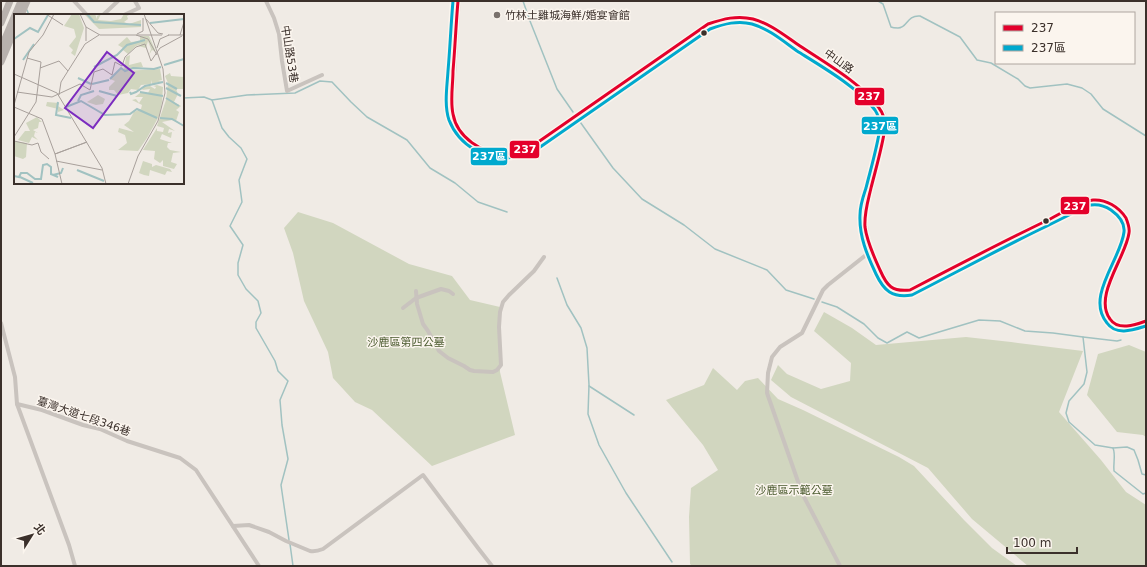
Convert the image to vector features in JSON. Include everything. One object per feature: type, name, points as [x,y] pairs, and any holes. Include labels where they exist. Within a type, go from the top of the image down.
[{"type":"main road","points":[[1,10],[5,1]]},
{"type":"main road","points":[[1,23],[10,1]]},
{"type":"main road","points":[[15,14],[21,1]]},
{"type":"main road","points":[[21,14],[27,1]]},
{"type":"main road","points":[[1,48],[14,17]]},
{"type":"main road","points":[[1,62],[14,31]]},
{"type":"street","points":[[74,1],[86,14]]},
{"type":"street","points":[[104,14],[118,1]]},
{"type":"street","points":[[126,14],[139,8],[135,1]]},
{"type":"street","name":"中山路53巷","points":[[266,1],[280,34],[282,61],[287,91],[322,75]]},
{"type":"street","name":"中山路","points":[[458,1],[452,93],[454,121],[466,138],[492,152],[503,154],[512,153],[531,146],[708,24],[726,18],[738,17],[752,19],[770,26],[846,77],[877,104],[884,116],[884,129],[864,219],[871,251],[884,280],[889,286],[902,292],[910,290],[1087,201],[1095,199],[1104,200],[1113,205],[1126,217],[1129,232],[1106,293],[1105,310],[1110,321],[1115,325],[1127,326],[1146,321]]},
{"type":"street","points":[[840,566],[802,493],[767,393],[768,372],[772,357],[780,347],[802,333],[823,290],[871,251]]},
{"type":"street","points":[[416,292],[416,298],[423,324],[439,351],[448,358],[474,372],[493,372],[500,368],[502,362],[499,327],[500,312],[503,302],[534,271],[544,257]]},
{"type":"street","points":[[403,308],[416,298],[441,289],[449,291],[453,294]]},
{"type":"street","points":[[1,324],[15,377],[17,404],[69,545],[75,566]]},
{"type":"street","name":"臺灣大道七段346巷","points":[[17,404],[42,410],[83,425],[100,429],[127,441],[170,453],[180,458],[196,470],[259,566]]},
{"type":"street","points":[[233,526],[249,525],[313,552],[323,548],[423,475],[492,566]]},
{"type":"green space","name":"沙鹿區第四公墓","points":[[298,212],[333,223],[409,264],[452,276],[470,300],[500,307],[500,372],[515,435],[432,466],[372,410],[355,402],[333,378],[328,352],[304,301],[293,253],[284,228]]},
{"type":"green space","points":[[824,312],[852,328],[876,345],[966,337],[1083,351],[1059,412],[1101,460],[1126,492],[1146,505],[1146,566],[1028,566],[972,519],[928,468],[791,397],[771,380],[778,365],[787,374],[821,389],[850,381],[851,363],[814,331]]},
{"type":"green space","points":[[1129,345],[1146,352],[1146,437],[1143,435],[1117,432],[1087,395],[1098,354]]},
{"type":"green space","name":"沙鹿區示範公墓","points":[[713,368],[737,390],[745,381],[758,378],[778,399],[899,457],[914,466],[992,548],[1017,566],[692,566],[690,564],[689,517],[691,488],[718,470],[703,445],[666,400],[704,385]]},
{"type":"waterway","points":[[523,1],[557,89],[573,112]]},
{"type":"waterway","points":[[878,1],[883,4],[891,27],[895,28],[904,26],[912,17],[920,16],[960,37],[977,60],[991,63],[1018,79],[1025,86],[1030,88],[1067,84],[1082,88],[1091,94],[1103,109],[1146,136]]},
{"type":"waterway","points":[[27,10],[29,14]]},
{"type":"waterway","points":[[212,100],[247,95],[295,93],[320,81],[332,82],[367,117],[407,140],[430,168],[455,183],[478,202],[507,212]]},
{"type":"waterway","points":[[184,98],[204,97],[212,100],[222,128],[241,148],[247,159],[239,180],[242,202],[230,226],[243,245],[238,263],[238,275],[246,289],[258,301],[261,313],[256,322],[256,328],[275,361],[278,371],[288,381],[280,400],[282,425],[288,459],[281,485],[289,540]]},
{"type":"waterway","points":[[578,119],[613,168],[642,199],[684,225],[715,249],[767,270],[786,290],[814,299]]},
{"type":"waterway","points":[[557,278],[567,305],[581,328],[587,348],[589,385],[588,414],[599,445],[626,493],[672,562]]},
{"type":"waterway","points":[[822,302],[837,307],[864,324],[878,338],[887,343],[907,332],[919,338],[979,320],[1000,321],[1025,331],[1083,337],[1087,372],[1084,384],[1069,401],[1066,413],[1069,422],[1095,445],[1113,448],[1127,447],[1134,450],[1142,474],[1146,475]]},
{"type":"waterway","points":[[1083,337],[1117,341],[1121,340]]},
{"type":"waterway","points":[[589,386],[634,415]]},
{"type":"waterway","points":[[1113,448],[1114,471],[1143,494],[1146,493]]},
{"type":"waterway","points":[[290,544],[293,566]]},
{"type":"transit line","name":"237區","points":[[453,1],[446,96],[447,114],[453,129],[459,137],[475,150],[483,154],[497,158],[511,158],[533,152],[710,29],[731,23],[742,22],[752,24],[770,32],[839,78],[850,86],[875,110],[880,128],[874,158],[861,204],[860,223],[864,245],[879,280],[886,289],[894,294],[905,296],[912,295],[1084,208],[1091,205],[1099,205],[1104,206],[1116,214],[1122,222],[1124,229],[1122,243],[1102,290],[1100,302],[1101,313],[1107,323],[1115,330],[1125,331],[1146,326]]},
{"type":"transit line","name":"237","points":[[458,1],[452,109],[455,122],[460,130],[465,137],[479,147],[488,151],[505,154],[515,153],[531,147],[708,24],[725,19],[753,19],[760,21],[778,31],[843,74],[864,91],[881,110],[885,128],[881,150],[866,207],[865,227],[875,260],[885,280],[891,287],[899,290],[910,290],[1076,205],[1088,201],[1098,200],[1112,204],[1120,210],[1126,218],[1129,229],[1127,243],[1108,288],[1105,299],[1106,310],[1110,319],[1117,325],[1127,326],[1146,321]]},
{"type":"place","name":"竹林土雞城海鮮/婚宴會館","points":[[497,15]]}]
